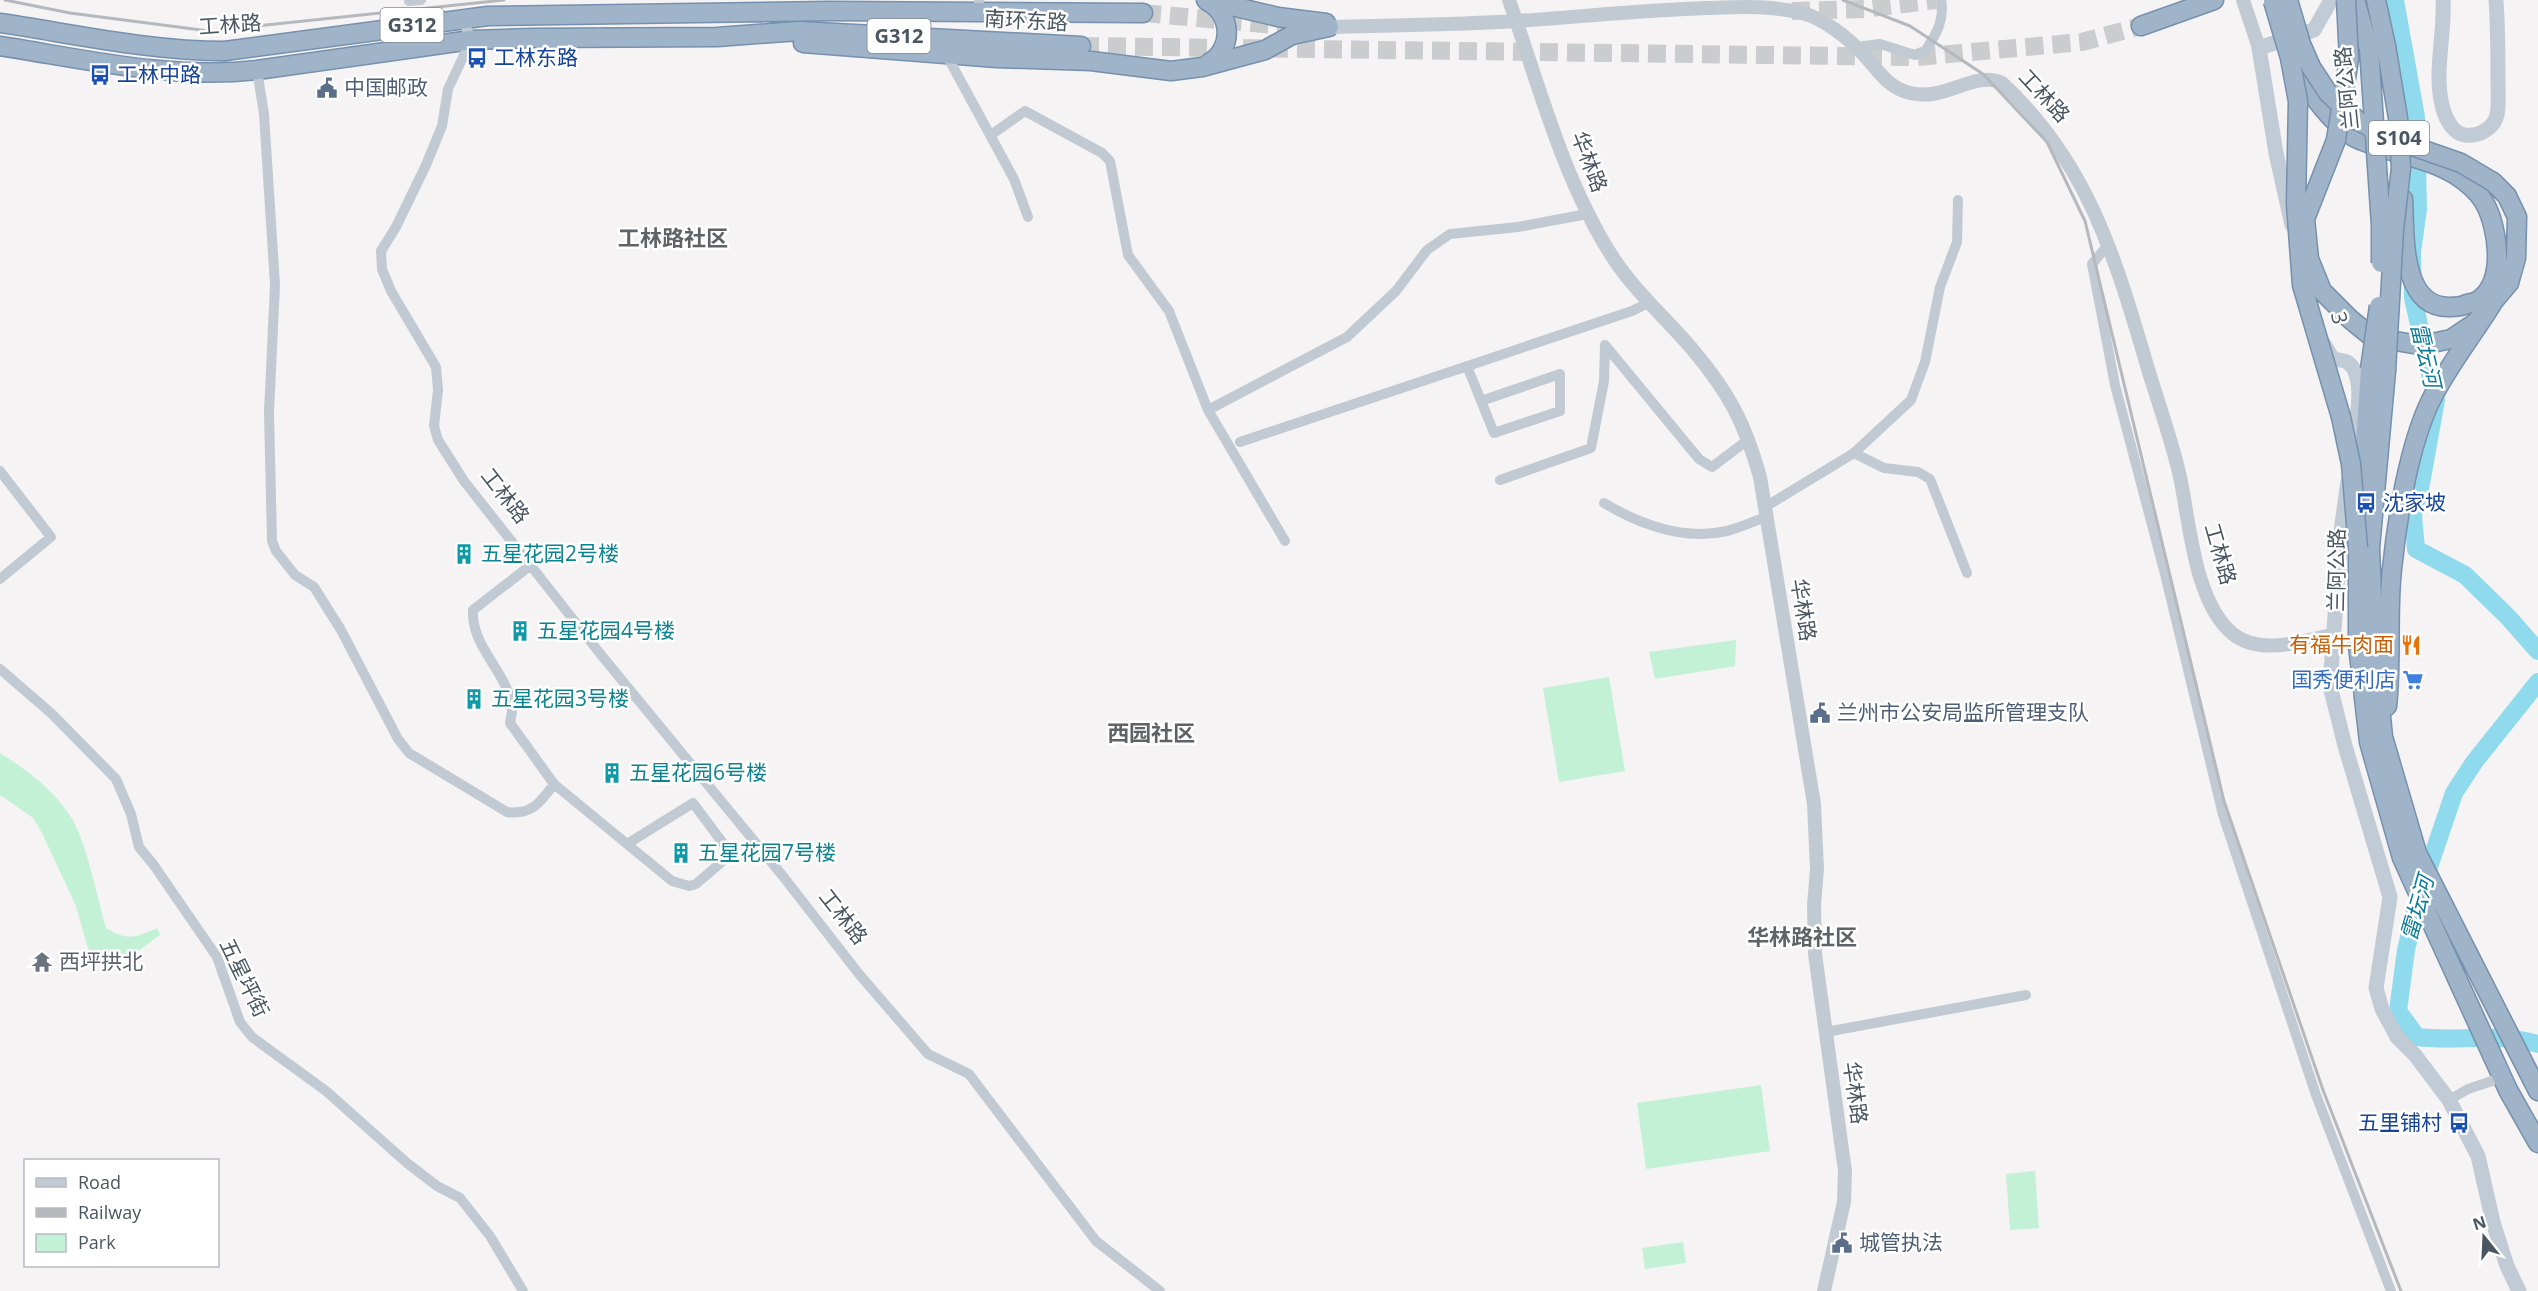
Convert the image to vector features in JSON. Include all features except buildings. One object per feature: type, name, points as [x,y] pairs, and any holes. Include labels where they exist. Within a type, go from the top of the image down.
[{"type":"highway","points":[[828,11],[874,2],[1085,0]]},
{"type":"highway","points":[[717,37],[946,54],[1091,61],[1171,71],[1202,67],[1265,50],[1292,35],[1329,27],[1326,22],[1278,17],[1205,0]]},
{"type":"highway","points":[[1202,67],[1220,54],[1228,33],[1221,12],[1205,0]]},
{"type":"highway","points":[[2141,26],[2214,0]]},
{"type":"highway","points":[[2273,0],[2290,58],[2298,101],[2296,204],[2302,285],[2341,417],[2364,548]]},
{"type":"highway","points":[[2288,0],[2301,44],[2311,67],[2328,93],[2358,121],[2395,140],[2461,163],[2493,182],[2507,196],[2517,217],[2516,258],[2509,283],[2456,343],[2418,435],[2400,513],[2392,570],[2390,674],[2383,737]]},
{"type":"highway","points":[[2346,0],[2349,59],[2345,89],[2336,140],[2305,219],[2310,258],[2322,291],[2372,337],[2413,344],[2456,343]]},
{"type":"highway","name":"兰阿公路","points":[[2355,0],[2369,50],[2381,225],[2381,290],[2370,369],[2358,645],[2362,698],[2369,742],[2402,858],[2508,1090],[2538,1143]]},
{"type":"highway","name":"兰阿公路","points":[[2376,0],[2398,118],[2401,168],[2394,230],[2386,371],[2364,548],[2383,737],[2417,853],[2538,1091]]},
{"type":"highway","name":"南环东路","points":[[828,11],[1143,13]]},
{"type":"highway","name":"工林路","points":[[0,23],[195,51],[225,51],[463,19],[543,15],[828,11]]},
{"type":"highway","name":"南环东路","points":[[717,37],[799,31],[1082,46]]},
{"type":"highway","name":"G312","points":[[0,46],[193,74],[226,74],[471,40],[603,36],[717,37]]},
{"type":"highway","points":[[2290,58],[2307,89],[2353,137],[2391,152],[2432,163],[2469,184],[2483,200],[2492,220],[2498,270],[2488,290],[2480,299],[2462,307],[2445,307],[2436,306],[2420,296],[2408,265],[2401,168]]},
{"type":"main road","points":[[2259,48],[2314,30],[2331,0]]},
{"type":"main road","points":[[2443,0],[2444,20],[2437,80],[2443,111],[2452,128],[2461,135],[2472,136],[2485,131],[2497,116],[2496,0]]},
{"type":"main road","name":"3","points":[[2259,48],[2285,200],[2310,285],[2325,349],[2333,359],[2348,362],[2355,371],[2360,390],[2341,531],[2333,635]]},
{"type":"main road","points":[[2333,635],[2330,686],[2345,746],[2390,897],[2376,988],[2382,1009],[2397,1037],[2415,1055],[2449,1100],[2478,1156],[2493,1222],[2507,1266],[2519,1291]]},
{"type":"street","points":[[409,1],[421,0]]},
{"type":"street","points":[[1856,47],[1881,44],[1915,55],[1925,51],[1941,22],[1943,11],[1941,0]]},
{"type":"street","name":"3","points":[[2243,0],[2259,48]]},
{"type":"street","name":"华林路","points":[[1510,2],[1535,80],[1587,214],[1611,255],[1648,303],[1693,350],[1728,396],[1749,440],[1766,512],[1814,804],[1817,868],[1813,925],[1845,1188],[1824,1291]]},
{"type":"street","name":"工林路","points":[[1329,27],[1517,21],[1674,9],[1782,8],[1806,14],[1856,47],[1885,80],[1896,88],[1911,93],[1934,95],[1984,79],[1995,79],[2002,83],[2042,124],[2057,144],[2083,187],[2108,245],[2167,428],[2180,477],[2196,562],[2215,612],[2224,626],[2235,636],[2269,647],[2333,635]]},
{"type":"street","points":[[463,19],[471,40]]},
{"type":"street","name":"工林路","points":[[471,40],[448,89],[442,126],[430,155],[396,227],[381,251],[381,261],[391,291],[436,367],[438,390],[434,426],[438,440],[470,489],[859,974],[928,1054],[969,1074],[1096,1241],[1160,1291]]},
{"type":"street","points":[[946,54],[1014,180],[1028,217]]},
{"type":"street","points":[[256,70],[264,114],[275,285],[269,411],[272,541],[276,551],[295,575],[314,587],[341,630],[398,739],[409,753],[507,812],[520,814],[529,811],[554,784]]},
{"type":"street","points":[[991,135],[1025,111],[1102,153],[1110,161],[1128,255],[1169,312],[1208,410],[1285,541]]},
{"type":"street","points":[[1604,503],[1626,516],[1683,535],[1727,531],[1766,512],[1854,453],[1911,400],[1925,362],[1940,287],[1958,242],[1958,200]]},
{"type":"street","points":[[1208,410],[1347,337],[1396,291],[1427,250],[1450,234],[1518,226],[1587,214]]},
{"type":"street","points":[[2108,245],[2092,264],[2115,385],[2165,574],[2223,815],[2316,1095],[2391,1291]]},
{"type":"street","points":[[1240,442],[1632,311],[1648,303]]},
{"type":"street","points":[[1500,480],[1591,448],[1600,414],[1605,345],[1699,459],[1712,466],[1749,440]]},
{"type":"street","points":[[1467,366],[1481,401],[1494,433],[1560,411],[1560,374],[1481,401]]},
{"type":"street","points":[[1854,453],[1884,468],[1918,472],[1930,479],[1967,573]]},
{"type":"street","points":[[0,471],[51,537],[0,579]]},
{"type":"street","points":[[531,566],[473,609],[479,641],[509,695],[512,707],[510,723],[554,784],[672,881],[689,886],[696,884],[731,854],[693,803],[627,844]]},
{"type":"street","name":"五星坪街","points":[[0,669],[52,714],[116,779],[131,814],[139,847],[217,957],[240,1022],[252,1038],[326,1091],[407,1163],[437,1186],[460,1198],[490,1236],[523,1291]]},
{"type":"street","points":[[1826,1032],[2026,995]]},
{"type":"street","points":[[2449,1100],[2468,1089],[2492,1081]]},
{"type":"green space","points":[[1736,640],[1735,666],[1655,679],[1649,652]]},
{"type":"green space","points":[[1609,677],[1625,771],[1559,782],[1543,688]]},
{"type":"green space","points":[[0,753],[38,780],[69,814],[86,852],[106,928],[120,935],[131,937],[157,928],[160,935],[130,957],[113,966],[95,962],[87,945],[76,906],[42,833],[33,818],[0,795]]},
{"type":"green space","points":[[1761,1085],[1770,1151],[1646,1169],[1637,1103]]},
{"type":"green space","points":[[2035,1171],[2039,1228],[2010,1230],[2006,1174]]},
{"type":"green space","points":[[1683,1242],[1686,1263],[1645,1269],[1642,1248]]},
{"type":"waterway","name":"雷坛河","points":[[2395,0],[2416,117],[2418,209],[2412,252],[2413,298],[2436,400],[2413,515],[2416,549],[2465,575],[2508,617],[2538,651]]},
{"type":"waterway","name":"雷坛河","points":[[2538,682],[2475,761],[2454,793],[2418,899],[2406,950],[2398,1011],[2417,1037],[2493,1038],[2523,1040],[2538,1044]]},
{"type":"tunnel","points":[[1792,11],[1864,9],[1936,0]]},
{"type":"tunnel","points":[[1143,13],[1296,27]]},
{"type":"tunnel","points":[[1081,46],[1917,57],[2082,42],[2141,26]]},
{"type":"railway","points":[[5,0],[70,13],[209,31],[504,0]]},
{"type":"railway","points":[[1843,0],[1910,26],[1983,74],[2047,142],[2085,221],[2224,801],[2323,1090],[2401,1291]]},
{"type":"place","name":"工林东路","points":[[477,58]]},
{"type":"place","name":"工林中路","points":[[100,75]]},
{"type":"place","name":"中国邮政","points":[[327,88]]},
{"type":"place","name":"沈家坡","points":[[2366,503]]},
{"type":"place","name":"五星花园2号楼","points":[[464,554]]},
{"type":"place","name":"五星花园4号楼","points":[[520,631]]},
{"type":"place","name":"有福牛肉面","points":[[2411,645]]},
{"type":"place","name":"国秀便利店","points":[[2413,680]]},
{"type":"place","name":"五星花园3号楼","points":[[474,699]]},
{"type":"place","name":"兰州市公安局监所管理支队","points":[[1820,713]]},
{"type":"place","name":"五星花园6号楼","points":[[612,773]]},
{"type":"place","name":"五星花园7号楼","points":[[681,853]]},
{"type":"place","name":"西坪拱北","points":[[42,962]]},
{"type":"place","name":"五里铺村","points":[[2459,1123]]},
{"type":"place","name":"城管执法","points":[[1842,1243]]},
{"type":"district","name":"工林路社区","points":[[673,238]]},
{"type":"district","name":"西园社区","points":[[1151,733]]},
{"type":"district","name":"华林路社区","points":[[1802,937]]}]
